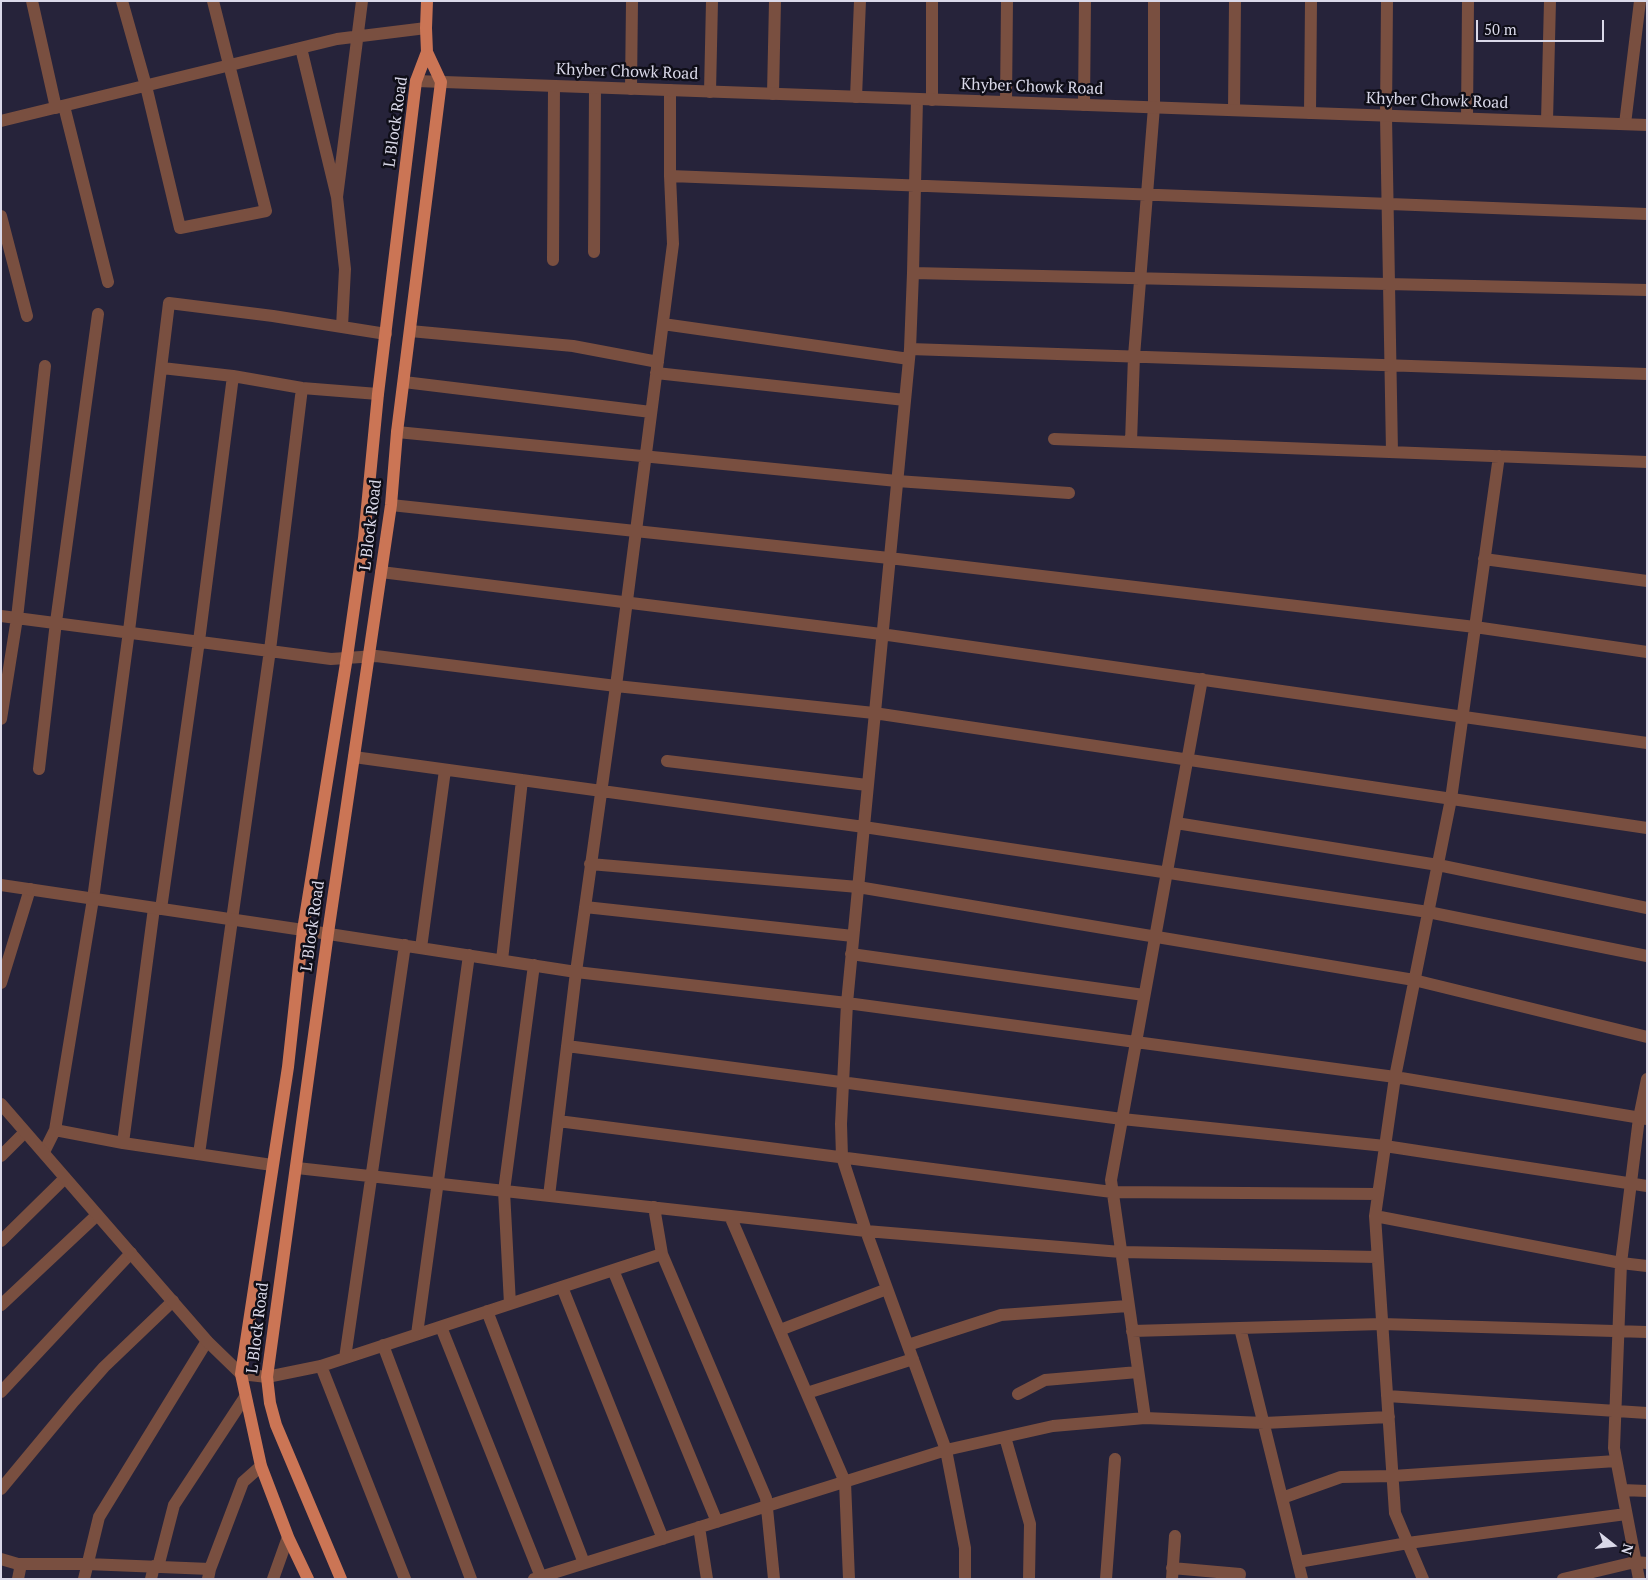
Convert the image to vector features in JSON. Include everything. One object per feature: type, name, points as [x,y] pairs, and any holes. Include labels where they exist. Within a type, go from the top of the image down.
[{"type":"main road","points":[[427,1],[427,52],[441,82]]},
{"type":"main road","name":"L Block Road","points":[[308,1579],[288,1537],[261,1466],[240,1374],[288,1067],[303,930],[348,657],[368,502],[378,394],[416,81],[427,52]]},
{"type":"main road","name":"L Block Road","points":[[341,1579],[276,1426],[270,1403],[267,1377],[328,933],[391,505],[397,432],[441,82]]},
{"type":"street","points":[[32,1],[108,282]]},
{"type":"street","points":[[122,1],[146,86],[180,228],[266,211],[213,1]]},
{"type":"street","points":[[337,198],[362,1]]},
{"type":"street","points":[[631,89],[632,1]]},
{"type":"street","points":[[710,92],[712,1]]},
{"type":"street","points":[[774,94],[775,1]]},
{"type":"street","points":[[856,97],[860,1]]},
{"type":"street","points":[[932,1],[932,100]]},
{"type":"street","points":[[1006,102],[1007,1]]},
{"type":"street","points":[[1084,105],[1086,1]]},
{"type":"street","points":[[1131,442],[1134,356],[1154,107],[1154,1]]},
{"type":"street","points":[[1234,110],[1235,1]]},
{"type":"street","points":[[1310,113],[1311,1]]},
{"type":"street","points":[[1387,1],[1386,116],[1392,452]]},
{"type":"street","points":[[1467,118],[1468,1]]},
{"type":"street","points":[[1547,122],[1550,1]]},
{"type":"street","points":[[1625,124],[1640,1]]},
{"type":"street","points":[[1,121],[301,48],[338,40],[426,28]]},
{"type":"street","points":[[301,48],[337,198],[345,269],[342,327]]},
{"type":"street","name":"Khyber Chowk Road","points":[[416,81],[1647,125]]},
{"type":"street","points":[[553,260],[554,86]]},
{"type":"street","points":[[594,252],[595,88]]},
{"type":"street","points":[[549,1196],[584,907],[616,686],[673,244],[670,176],[670,90]]},
{"type":"street","points":[[917,99],[909,354],[852,936],[843,1082],[842,1157],[866,1231],[946,1450],[965,1548],[965,1579]]},
{"type":"street","points":[[670,176],[1647,214]]},
{"type":"street","points":[[1,216],[27,316]]},
{"type":"street","points":[[913,272],[1647,290]]},
{"type":"street","points":[[44,1152],[55,1130],[93,899],[129,631],[169,303],[386,334]]},
{"type":"street","points":[[39,769],[56,622],[98,314]]},
{"type":"street","points":[[663,324],[909,354],[1134,356],[1647,374]]},
{"type":"street","points":[[410,330],[573,346],[657,367],[905,400]]},
{"type":"street","points":[[1,719],[17,618],[45,366]]},
{"type":"street","points":[[162,368],[233,376],[302,388],[378,394]]},
{"type":"street","points":[[123,1143],[199,641],[233,376]]},
{"type":"street","points":[[404,382],[651,412]]},
{"type":"street","points":[[199,1154],[270,650],[302,388]]},
{"type":"street","points":[[397,432],[897,481],[1069,493]]},
{"type":"street","points":[[1054,439],[1647,462]]},
{"type":"street","points":[[1423,1579],[1395,1513],[1375,1216],[1395,1077],[1451,799],[1499,456]]},
{"type":"street","points":[[391,505],[889,558],[1475,628],[1647,652]]},
{"type":"street","points":[[1484,559],[1647,581]]},
{"type":"street","points":[[381,572],[881,634],[1647,743]]},
{"type":"street","points":[[1,616],[129,631],[331,659],[368,656],[616,686],[874,713],[1647,828]]},
{"type":"street","points":[[1145,1418],[1111,1180],[1202,679]]},
{"type":"street","points":[[354,757],[864,827],[1428,912],[1647,956]]},
{"type":"street","points":[[667,761],[868,785]]},
{"type":"street","points":[[421,948],[445,770]]},
{"type":"street","points":[[502,960],[522,780]]},
{"type":"street","points":[[1176,823],[1438,865],[1647,908]]},
{"type":"street","points":[[590,864],[858,887],[1414,980],[1647,1036]]},
{"type":"street","points":[[1,885],[576,972],[847,1003],[1395,1077],[1643,1118]]},
{"type":"street","points":[[1,983],[30,890]]},
{"type":"street","points":[[584,907],[852,936]]},
{"type":"street","points":[[345,1358],[405,946]]},
{"type":"street","points":[[851,954],[1144,995]]},
{"type":"street","points":[[417,1334],[470,955]]},
{"type":"street","points":[[510,1304],[504,1191],[534,965]]},
{"type":"street","points":[[567,1046],[1122,1118],[1384,1146],[1647,1186]]},
{"type":"street","points":[[1638,1579],[1641,1563],[1626,1514],[1614,1448],[1621,1263],[1647,1079]]},
{"type":"street","points":[[1,1104],[207,1341],[240,1374],[267,1377],[321,1366],[662,1254]]},
{"type":"street","points":[[558,1121],[1112,1192],[1378,1194]]},
{"type":"street","points":[[55,1130],[123,1143],[272,1165]]},
{"type":"street","points":[[1,1156],[25,1132]]},
{"type":"street","points":[[297,1168],[866,1231],[1121,1252],[1378,1257]]},
{"type":"street","points":[[1,1241],[65,1178]]},
{"type":"street","points":[[654,1207],[662,1254],[766,1498],[774,1579]]},
{"type":"street","points":[[1,1305],[97,1215]]},
{"type":"street","points":[[730,1216],[845,1482],[849,1579]]},
{"type":"street","points":[[1375,1216],[1621,1263],[1647,1266]]},
{"type":"street","points":[[1,1392],[131,1253]]},
{"type":"street","points":[[613,1270],[717,1522]]},
{"type":"street","points":[[562,1287],[663,1538]]},
{"type":"street","points":[[780,1330],[887,1289]]},
{"type":"street","points":[[1,1489],[104,1367],[173,1301]]},
{"type":"street","points":[[908,1345],[1001,1315],[1128,1306]]},
{"type":"street","points":[[488,1311],[584,1563]]},
{"type":"street","points":[[1132,1331],[1382,1324],[1647,1332]]},
{"type":"street","points":[[441,1327],[538,1578],[946,1450],[1053,1426],[1145,1418],[1264,1422],[1389,1418]]},
{"type":"street","points":[[1240,1328],[1302,1579]]},
{"type":"street","points":[[84,1579],[99,1517],[207,1341]]},
{"type":"street","points":[[383,1345],[471,1579]]},
{"type":"street","points":[[807,1393],[913,1359]]},
{"type":"street","points":[[321,1366],[404,1579]]},
{"type":"street","points":[[1018,1394],[1045,1380],[1138,1372]]},
{"type":"street","points":[[1387,1396],[1647,1413]]},
{"type":"street","points":[[154,1571],[174,1505],[245,1397]]},
{"type":"street","points":[[1005,1437],[1030,1524],[1029,1579]]},
{"type":"street","points":[[1106,1579],[1116,1459]]},
{"type":"street","points":[[1282,1498],[1341,1478],[1616,1461]]},
{"type":"street","points":[[1,1559],[18,1564],[88,1564],[154,1571],[209,1574],[243,1482],[261,1466]]},
{"type":"street","points":[[1622,1490],[1647,1491]]},
{"type":"street","points":[[1298,1562],[1408,1543],[1626,1514]]},
{"type":"street","points":[[699,1528],[707,1579]]},
{"type":"street","points":[[1175,1536],[1172,1574],[1240,1574],[1239,1579]]},
{"type":"street","points":[[273,1579],[288,1537]]},
{"type":"street","points":[[1563,1579],[1641,1563]]},
{"type":"street","points":[[18,1564],[20,1569],[18,1579]]}]
